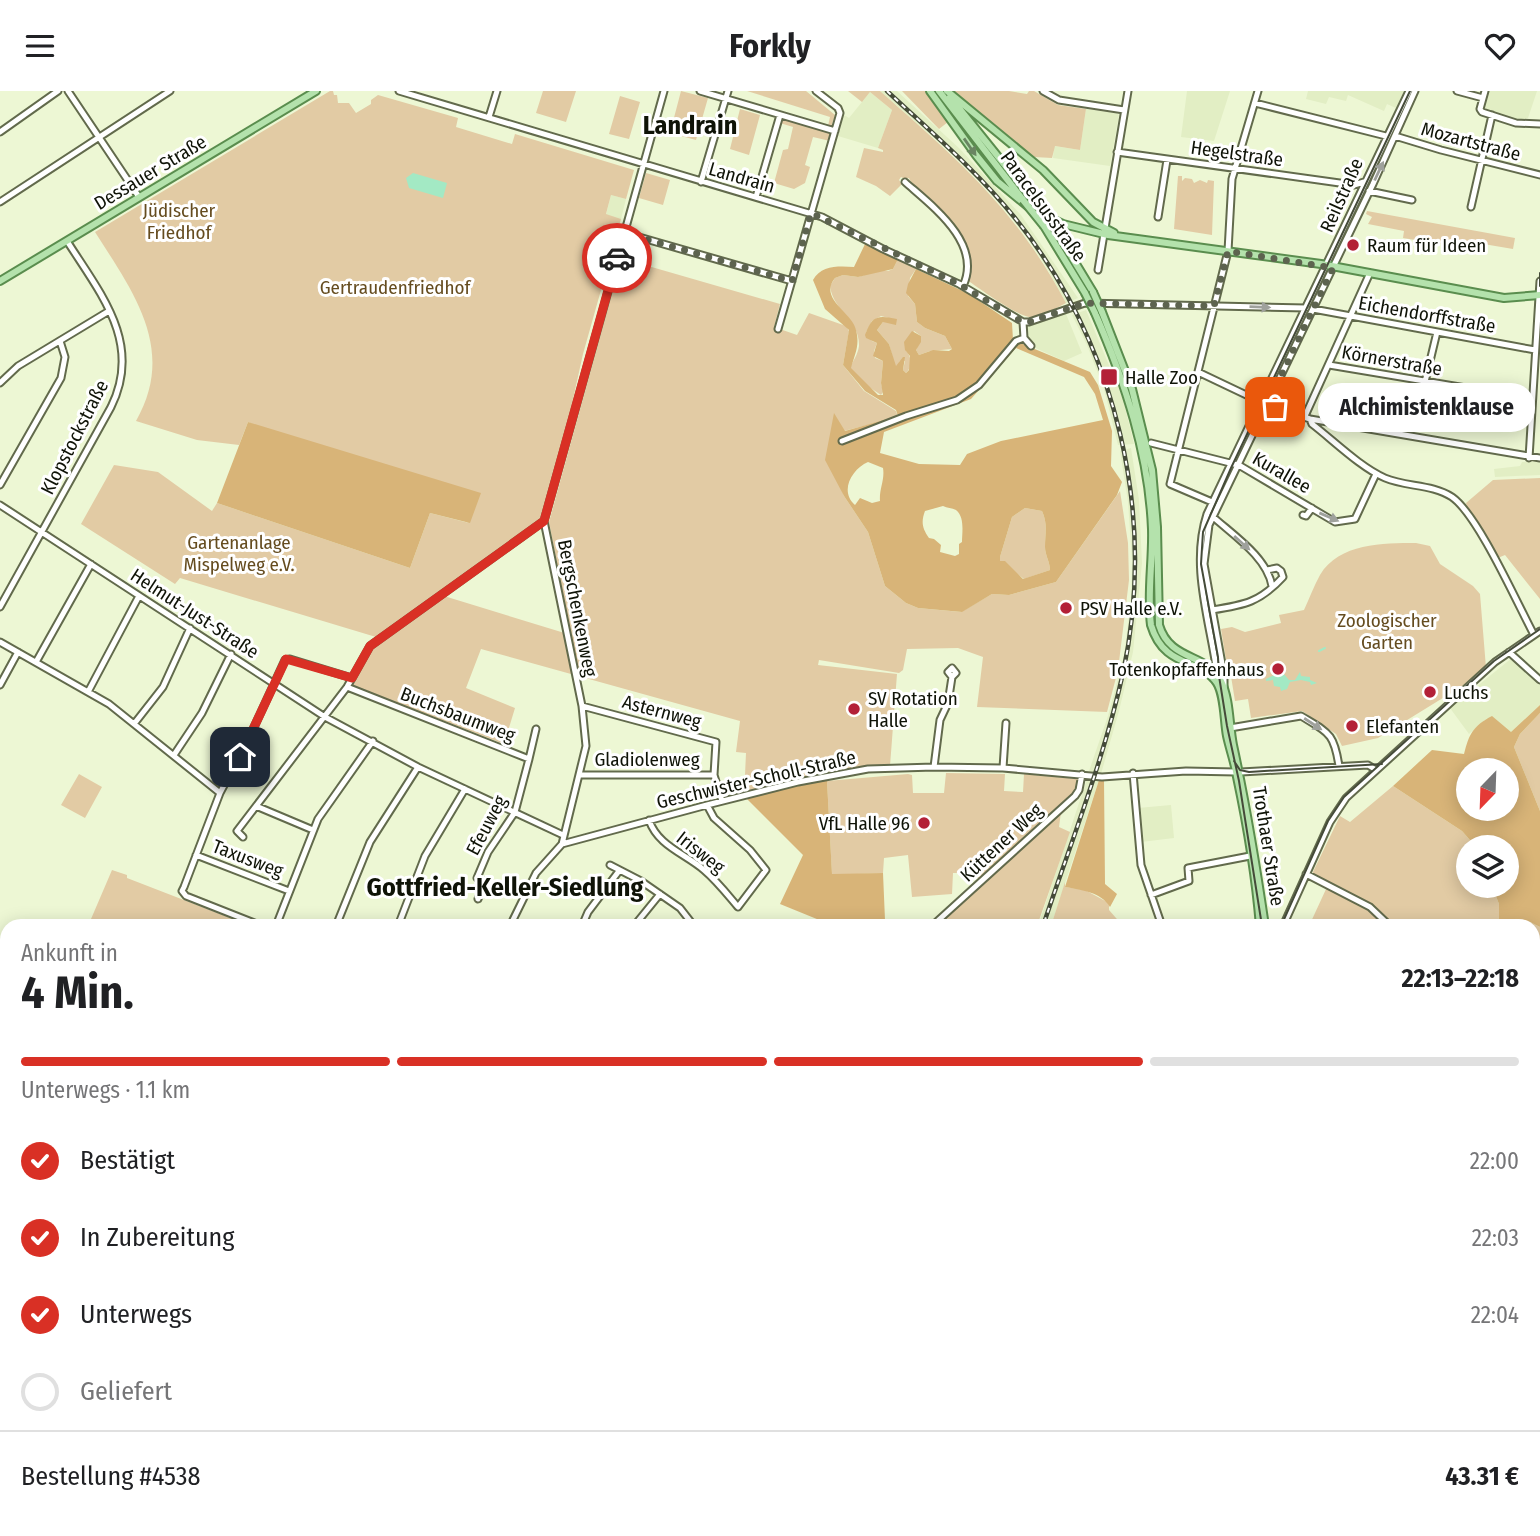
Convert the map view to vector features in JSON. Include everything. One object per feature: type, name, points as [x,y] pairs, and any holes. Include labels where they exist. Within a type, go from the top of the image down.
[{"type":"main road","name":"Dessauer Straße","points":[[0,281],[316,91]]},
{"type":"main road","points":[[930,91],[984,166],[1011,194],[1039,213],[1088,231],[1103,231],[1126,237],[1330,267],[1504,298],[1540,295]]},
{"type":"main road","name":"Paracelsusstraße","points":[[939,91],[1044,226],[1089,293]]},
{"type":"main road","points":[[946,91],[1030,158],[1103,231]]},
{"type":"main road","name":"Paracelsusstraße","points":[[946,91],[1054,226],[1099,313],[1132,389],[1144,444],[1156,511],[1159,625],[1172,647],[1217,674],[1222,687]]},
{"type":"main road","points":[[1079,209],[1088,231]]},
{"type":"main road","name":"Paracelsusstraße","points":[[1144,444],[1152,527],[1150,610],[1153,630],[1169,653],[1208,674],[1222,687]]},
{"type":"main road","name":"Reilstraße","points":[[1222,687],[1238,772]]},
{"type":"main road","name":"Reilstraße","points":[[1222,687],[1228,739],[1238,772]]},
{"type":"main road","name":"Trothaer Straße","points":[[1238,772],[1262,919]]},
{"type":"main road","name":"Trothaer Straße","points":[[1238,772],[1262,919]]},
{"type":"street","points":[[0,132],[58,91]]},
{"type":"street","points":[[68,91],[139,197]]},
{"type":"street","points":[[0,202],[170,91]]},
{"type":"street","name":"Landrain","points":[[399,91],[811,213],[963,286],[1023,321]]},
{"type":"street","points":[[489,117],[497,91]]},
{"type":"street","name":"Bergschenkenweg","points":[[562,844],[586,746],[582,706],[544,521],[645,165],[662,91]]},
{"type":"street","points":[[700,91],[835,131]]},
{"type":"street","points":[[701,182],[728,91]]},
{"type":"street","points":[[778,329],[840,113],[838,108],[816,91]]},
{"type":"street","points":[[1043,91],[1059,100],[1124,110]]},
{"type":"street","points":[[1098,270],[1128,91]]},
{"type":"street","points":[[1212,502],[1170,484],[1228,251],[1235,169],[1258,91]]},
{"type":"street","name":"Reilstraße","points":[[1330,267],[1364,182],[1409,91]]},
{"type":"street","name":"Reilstraße","points":[[1217,674],[1199,564],[1201,531],[1212,502],[1264,404],[1415,91]]},
{"type":"street","points":[[1457,91],[1483,98]]},
{"type":"street","points":[[1485,91],[1480,110],[1516,123],[1540,124]]},
{"type":"street","points":[[1255,103],[1386,136]]},
{"type":"street","points":[[756,197],[780,115]]},
{"type":"street","points":[[1471,207],[1492,115]]},
{"type":"street","name":"Mozartstraße","points":[[1395,136],[1540,175]]},
{"type":"street","name":"Hegelstraße","points":[[1117,152],[1354,185],[1364,182]]},
{"type":"street","points":[[1158,218],[1167,160]]},
{"type":"street","points":[[905,181],[956,230],[966,264],[963,286]]},
{"type":"street","points":[[1354,185],[1360,192]]},
{"type":"street","name":"Reilstraße","points":[[1369,191],[1412,200]]},
{"type":"street","points":[[625,233],[792,281]]},
{"type":"street","name":"Klopstockstraße","points":[[0,607],[111,407],[121,383],[121,341],[109,311],[67,240]]},
{"type":"street","points":[[1307,418],[1369,275]]},
{"type":"street","points":[[1529,458],[1540,281]]},
{"type":"street","name":"Eichendorffstraße","points":[[1023,321],[1029,322],[1085,303],[1310,309],[1535,350]]},
{"type":"street","points":[[0,383],[18,366],[109,311]]},
{"type":"street","points":[[1023,321],[1024,338],[1031,346]]},
{"type":"street","points":[[1425,382],[1437,332]]},
{"type":"street","points":[[842,441],[957,400],[979,385],[1017,341],[1024,338]]},
{"type":"street","points":[[0,485],[61,379],[65,357],[60,341]]},
{"type":"street","name":"Körnerstraße","points":[[1329,365],[1532,399]]},
{"type":"street","points":[[1198,372],[1264,404],[1307,418],[1540,458]]},
{"type":"street","points":[[1286,919],[1336,813],[1353,791],[1469,685],[1537,633],[1472,519],[1454,498],[1440,491],[1403,484],[1376,474],[1307,418]]},
{"type":"street","name":"Kurallee","points":[[1144,444],[1234,464],[1335,522],[1355,519],[1376,474]]},
{"type":"street","name":"Reilstraße","points":[[1222,687],[1224,675],[1204,564],[1205,541],[1212,516],[1234,464]]},
{"type":"street","name":"Helmut-Just-Straße","points":[[0,505],[325,717],[418,767],[563,835]]},
{"type":"street","name":"Kurallee","points":[[1304,515],[1306,516],[1311,508]]},
{"type":"street","points":[[1212,516],[1261,561],[1272,586]]},
{"type":"street","points":[[243,837],[237,831],[347,687],[370,646],[544,521]]},
{"type":"street","points":[[36,662],[91,564]]},
{"type":"street","points":[[1212,610],[1235,607],[1261,598],[1283,577],[1282,571],[1277,568],[1267,570]]},
{"type":"street","points":[[88,692],[139,596]]},
{"type":"street","points":[[134,724],[168,679],[190,628]]},
{"type":"street","points":[[0,642],[88,692],[134,724],[220,793]]},
{"type":"street","points":[[0,685],[18,652]]},
{"type":"street","points":[[1509,652],[1540,680]]},
{"type":"street","points":[[174,755],[202,713],[231,654]]},
{"type":"street","points":[[1201,663],[1215,657]]},
{"type":"street","points":[[245,919],[183,894],[182,891],[220,793],[285,660],[352,678]]},
{"type":"street","points":[[934,767],[940,720],[948,703],[952,677]]},
{"type":"street","name":"Buchsbaumweg","points":[[347,687],[529,759],[536,729]]},
{"type":"street","name":"Asternweg","points":[[582,706],[716,742],[714,775],[722,801]]},
{"type":"street","points":[[1230,728],[1301,716],[1332,738],[1339,766]]},
{"type":"street","points":[[1003,768],[1006,723]]},
{"type":"street","points":[[279,919],[318,819],[373,741]]},
{"type":"street","name":"Efeuweg","points":[[478,899],[485,881],[477,878],[488,852],[515,812],[529,759]]},
{"type":"street","name":"Geschwister-Scholl-Straße","points":[[562,844],[707,804],[844,772],[868,769],[1003,768],[1102,777],[1133,773],[1238,772],[1368,765],[1376,770]]},
{"type":"street","points":[[339,919],[370,842],[418,767]]},
{"type":"street","points":[[1133,773],[1141,865],[1160,919]]},
{"type":"street","name":"Küttener Weg","points":[[940,919],[1077,793],[1082,774]]},
{"type":"street","name":"Gladiolenweg","points":[[580,775],[714,775]]},
{"type":"street","points":[[401,919],[425,856],[465,789]]},
{"type":"street","name":"Irisweg","points":[[649,820],[660,840],[706,872],[738,907],[766,870],[750,850],[715,818],[707,804]]},
{"type":"street","points":[[256,806],[313,830]]},
{"type":"street","points":[[514,919],[537,873],[562,844]]},
{"type":"street","name":"Taxusweg","points":[[196,855],[289,891]]},
{"type":"street","points":[[1151,895],[1189,881],[1188,867],[1250,856]]},
{"type":"street","points":[[610,865],[660,894],[680,908],[689,919]]},
{"type":"street","points":[[586,919],[619,871]]},
{"type":"street","points":[[1306,874],[1370,907],[1383,919]]},
{"type":"street","points":[[640,919],[660,894]]},
{"type":"shaded area","points":[[880,91],[897,91],[960,149],[1021,215],[1078,298],[1066,303],[1028,239],[993,195],[950,152]]},
{"type":"shaded area","points":[[1187,91],[1230,91],[1214,141],[1181,137]]},
{"type":"shaded area","points":[[1308,91],[1404,91],[1396,108],[1387,104],[1384,111],[1348,95],[1346,101],[1329,97],[1326,104],[1306,99]]},
{"type":"shaded area","points":[[1489,91],[1537,91],[1528,118],[1520,120],[1487,110],[1485,107]]},
{"type":"shaded area","points":[[870,92],[892,110],[878,148],[838,136],[844,115],[849,118]]},
{"type":"shaded area","points":[[1086,109],[1119,115],[1110,166],[1053,158],[1054,146],[1080,150]]},
{"type":"shaded area","points":[[413,173],[447,183],[443,198],[409,188],[406,178]]},
{"type":"shaded area","points":[[611,195],[626,199],[621,219],[606,215]]},
{"type":"shaded area","points":[[866,242],[898,259],[893,269],[858,277],[843,275],[835,278],[831,286],[833,299],[856,330],[857,345],[851,368],[878,395],[883,395],[883,361],[873,356],[877,343],[865,335],[870,323],[876,318],[897,319],[896,325],[883,322],[877,330],[889,344],[896,366],[905,357],[903,370],[906,373],[909,370],[910,356],[905,350],[904,342],[912,331],[921,336],[916,350],[919,355],[933,350],[952,349],[945,336],[917,322],[915,304],[906,293],[916,269],[969,294],[1012,323],[1013,340],[1090,372],[1098,385],[1112,431],[1111,466],[1122,482],[1117,495],[1056,582],[1009,595],[992,594],[962,612],[918,608],[906,603],[885,586],[868,532],[844,496],[825,460],[834,413],[845,431],[898,416],[896,410],[865,391],[843,365],[849,330],[825,309],[813,280],[826,269],[854,267]],"holes":[[[1016,348],[1084,377],[1095,394],[1103,420],[1001,441],[967,454],[960,465],[919,464],[880,453],[884,432],[971,399]],[[868,462],[883,468],[880,501],[872,503],[860,498],[855,505],[848,493],[849,481],[862,465]],[[943,506],[959,513],[962,521],[959,554],[955,556],[940,552],[941,545],[929,538],[924,528],[925,511]],[[1025,508],[1042,511],[1046,524],[1045,550],[1050,570],[1023,579],[1005,561],[1000,561],[1012,517]]]},
{"type":"shaded area","points":[[1086,310],[1123,399],[1134,444],[1118,445],[1104,389],[1072,315]]},
{"type":"shaded area","points":[[1066,314],[1082,353],[1064,361],[1031,346],[1023,323]]},
{"type":"shaded area","points":[[248,422],[481,493],[470,523],[430,513],[410,568],[217,503]]},
{"type":"shaded area","points":[[1131,448],[1139,500],[1142,563],[1133,652],[1101,774],[1097,778],[1099,780],[1053,919],[1040,919],[1088,776],[1091,776],[1092,772],[1089,771],[1108,716],[1124,656],[1131,599],[1132,561],[1128,502],[1120,451]]},
{"type":"shaded area","points":[[1540,461],[1540,475],[1495,477],[1494,469]]},
{"type":"shaded area","points":[[1512,658],[1540,683],[1540,705],[1511,732],[1485,720],[1469,734],[1450,708]]},
{"type":"shaded area","points":[[1282,672],[1289,680],[1295,680],[1300,672],[1301,676],[1310,677],[1310,680],[1317,683],[1311,685],[1310,682],[1301,680],[1290,682],[1287,689],[1281,691],[1280,687],[1274,686],[1273,680],[1266,679],[1276,674],[1279,676]]},
{"type":"shaded area","points":[[1540,705],[1540,713],[1520,734],[1514,747],[1518,758],[1456,758],[1456,821],[1519,821],[1519,759],[1540,811],[1540,919],[1499,919],[1497,898],[1519,898],[1519,835],[1466,835],[1393,786],[1432,750],[1464,754],[1473,731],[1492,716],[1511,732]]},
{"type":"shaded area","points":[[806,779],[827,781],[832,874],[883,873],[885,919],[817,919],[780,904],[803,855],[741,793]]},
{"type":"shaded area","points":[[1099,780],[1104,780],[1105,884],[1117,894],[1110,907],[1096,895],[1065,887]]},
{"type":"shaded area","points":[[1171,805],[1174,838],[1141,842],[1138,808]]},
{"type":"green space","points":[[330,91],[337,95],[338,103],[349,103],[356,113],[371,104],[371,100],[378,95],[458,118],[456,127],[512,144],[515,134],[634,170],[626,199],[611,195],[606,214],[621,219],[583,354],[546,521],[444,596],[571,635],[549,522],[614,286],[617,257],[780,304],[774,327],[797,335],[809,313],[846,326],[849,331],[843,365],[864,391],[896,411],[898,417],[844,431],[834,414],[839,484],[868,532],[885,586],[906,603],[918,608],[961,612],[992,594],[1009,595],[1056,582],[1120,491],[1128,543],[1129,580],[1118,670],[1107,712],[977,707],[983,657],[958,648],[907,649],[903,670],[899,673],[819,660],[818,665],[897,674],[890,766],[864,766],[748,791],[745,775],[746,753],[736,752],[740,721],[481,649],[466,688],[515,708],[504,744],[351,685],[376,637],[180,578],[175,584],[81,524],[114,465],[158,472],[212,511],[217,503],[410,568],[430,513],[469,523],[248,422],[239,445],[197,440],[136,421],[148,395],[152,370],[151,345],[135,299],[95,232]]},
{"type":"green space","points":[[543,91],[576,91],[566,122],[536,113]]},
{"type":"green space","points":[[681,91],[708,98],[696,140],[670,133]]},
{"type":"green space","points":[[747,91],[806,91],[835,115],[831,127],[828,126],[830,117]]},
{"type":"green space","points":[[848,91],[880,91],[960,163],[1027,240],[1066,303],[1034,317],[1007,307],[967,280],[959,232],[950,220],[918,191],[909,178],[901,177],[899,180],[902,184],[890,196],[856,177],[864,148],[883,152],[878,148],[892,110],[870,92],[862,102]]},
{"type":"green space","points":[[902,91],[926,91],[948,122],[939,129]]},
{"type":"green space","points":[[953,91],[1009,91],[1027,94],[1034,91],[1058,105],[1086,109],[1080,150],[1055,146],[1052,158],[1034,157]]},
{"type":"green space","points":[[620,96],[640,102],[629,139],[609,134]]},
{"type":"green space","points":[[740,109],[760,115],[749,155],[730,149]]},
{"type":"green space","points":[[782,116],[832,131],[830,141],[813,137],[805,165],[810,167],[805,183],[794,189],[774,183],[783,150],[788,149],[793,127],[780,123]]},
{"type":"green space","points":[[646,173],[670,180],[663,205],[639,198]]},
{"type":"green space","points":[[1178,176],[1182,176],[1182,181],[1185,178],[1192,179],[1194,183],[1200,180],[1207,183],[1208,180],[1214,181],[1212,235],[1174,229]]},
{"type":"green space","points":[[1367,211],[1515,238],[1513,249],[1454,239],[1452,246],[1403,238],[1404,231],[1368,224],[1372,217],[1366,214]]},
{"type":"green space","points":[[898,259],[916,269],[910,278],[908,296],[915,304],[917,322],[945,336],[952,349],[919,355],[916,350],[921,336],[914,331],[906,351],[910,362],[906,373],[903,370],[905,361],[900,361],[898,366],[895,366],[889,344],[877,330],[883,322],[896,320],[881,316],[872,321],[866,332],[872,341],[877,343],[875,358],[883,361],[881,395],[850,368],[859,346],[858,337],[832,295],[830,286],[835,278],[843,275],[858,277],[880,270],[888,271],[893,269]]},
{"type":"green space","points":[[1540,478],[1540,599],[1505,555],[1493,560],[1471,521],[1466,503],[1493,480]]},
{"type":"green space","points":[[1025,508],[1042,511],[1046,524],[1045,550],[1050,570],[1024,579],[1000,561],[1000,557],[1012,517]]},
{"type":"green space","name":"Zoologischer Garten","points":[[1416,543],[1430,546],[1440,564],[1473,586],[1480,594],[1486,668],[1472,680],[1378,738],[1342,746],[1336,734],[1302,711],[1251,718],[1248,699],[1235,701],[1221,629],[1232,627],[1245,632],[1281,623],[1279,615],[1304,610],[1320,575],[1338,556],[1363,547]]},
{"type":"green space","points":[[1540,713],[1540,811],[1514,747],[1520,734]]},
{"type":"green space","name":"VfL Halle 96","points":[[946,773],[1005,774],[1004,791],[1023,792],[1024,774],[1078,779],[1075,791],[979,879],[972,873],[953,873],[952,894],[912,897],[908,855],[884,858],[883,873],[832,875],[827,781],[908,774],[912,775],[913,793],[944,793]]},
{"type":"green space","points":[[79,774],[102,787],[85,818],[61,805]]},
{"type":"green space","points":[[1393,786],[1466,835],[1456,835],[1456,898],[1497,898],[1499,919],[1312,919],[1327,887],[1311,876],[1340,816],[1350,822]]},
{"type":"green space","points":[[1061,812],[1059,827],[1070,832],[1039,919],[942,919]]},
{"type":"green space","points":[[112,870],[233,919],[91,919]]},
{"type":"green space","points":[[1065,882],[1065,887],[1085,890],[1109,903],[1109,910],[1117,919],[1053,919]]},
{"type":"waterway","points":[[1319,651],[1325,648]]},
{"type":"tram line","points":[[1261,919],[1201,564],[1203,532],[1410,91]]},
{"type":"tram line","points":[[1540,273],[1540,286]]},
{"type":"tram line","points":[[1284,919],[1328,821],[1344,797],[1494,661],[1540,629]]},
{"type":"tram line","points":[[1234,761],[1240,770],[1249,772],[1382,764]]},
{"type":"railway","points":[[887,91],[985,184],[1015,218],[1050,267],[1080,320],[1103,376],[1120,433],[1131,493],[1135,553],[1132,613],[1123,673],[1097,769],[1045,919]]},
{"type":"way so far","points":[[617,258],[625,233],[792,281],[811,213],[959,284],[1019,320],[1029,322],[1085,303],[1214,306],[1228,251],[1333,268],[1267,405],[1275,407]]},
{"type":"place","name":"Raum für Ideen","points":[[1353,245]]},
{"type":"place","name":"Halle Zoo","points":[[1109,377]]},
{"type":"place","name":"Alchimistenklause","points":[[1275,407]]},
{"type":"place","name":"PSV Halle e.V.","points":[[1066,608]]},
{"type":"place","name":"Totenkopfaffenhaus","points":[[1278,669]]},
{"type":"place","name":"Luchs","points":[[1430,692]]},
{"type":"place","name":"SV Rotation Halle","points":[[854,709]]},
{"type":"place","name":"Elefanten","points":[[1352,726]]},
{"type":"place","name":"VfL Halle 96","points":[[924,823]]},
{"type":"district","name":"Landrain","points":[[690,125]]},
{"type":"district","name":"Gottfried-Keller-Siedlung","points":[[505,887]]},
{"type":"route","points":[[240,757],[286,659],[352,678],[370,646],[544,521],[617,258]]},
{"type":"park label","name":"Jüdischer Friedhof","points":[[179,221]]},
{"type":"park label","name":"Gertraudenfriedhof","points":[[395,287]]},
{"type":"park label","name":"Gartenanlage Mispelweg e.V.","points":[[239,553]]}]
